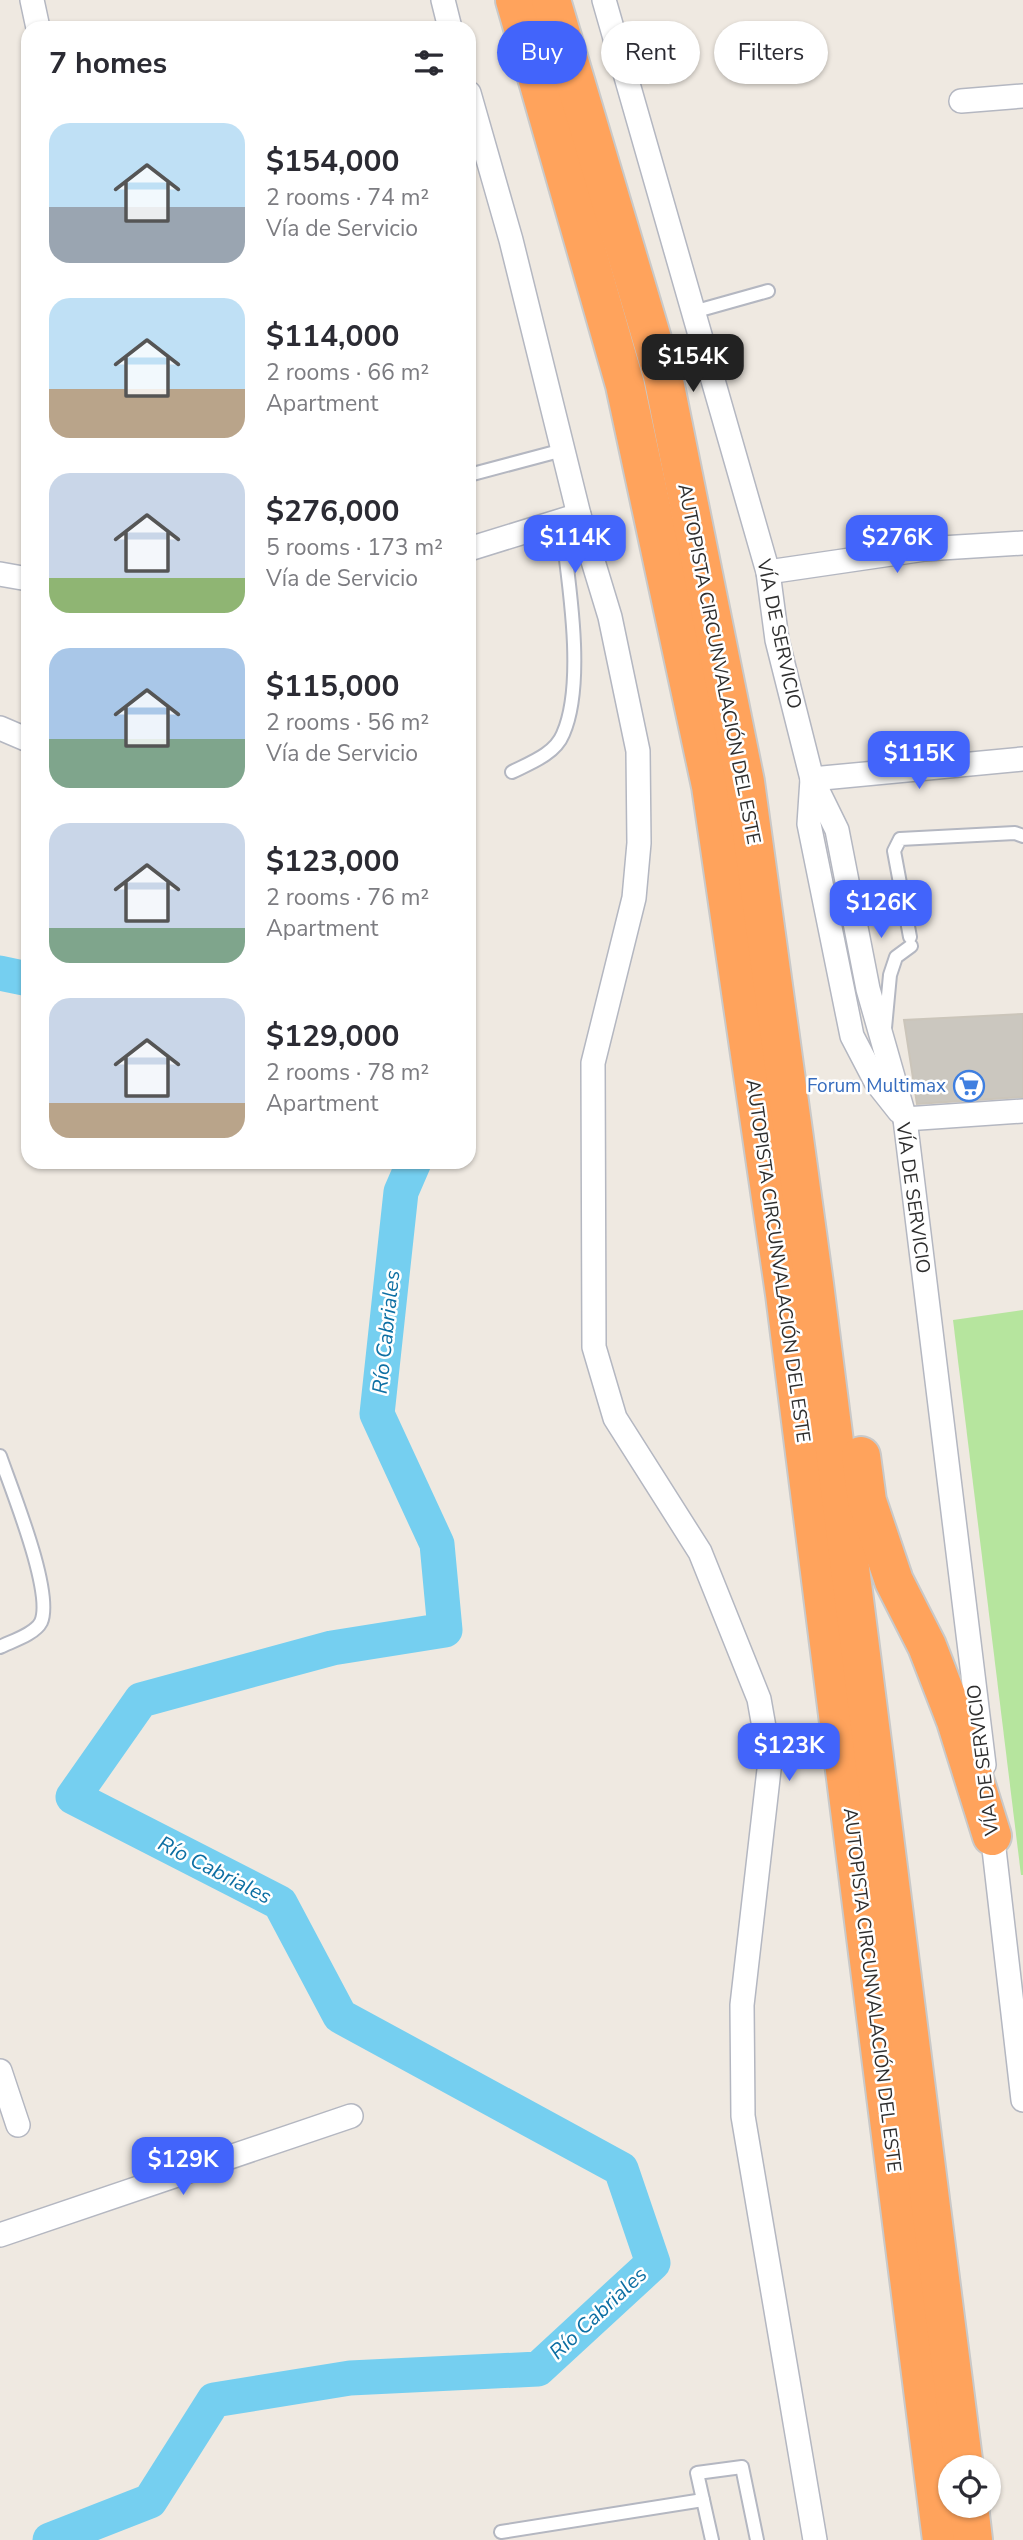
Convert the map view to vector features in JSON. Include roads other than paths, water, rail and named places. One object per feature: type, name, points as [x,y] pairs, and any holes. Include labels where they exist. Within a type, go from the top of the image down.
[{"type":"highway","name":"AUTOPISTA CIRCUNVALACIÓN DEL ESTE","points":[[515,0],[625,385],[711,786],[785,1294],[942,2540]]},
{"type":"highway","name":"AUTOPISTA CIRCUNVALACIÓN DEL ESTE","points":[[551,0],[663,376],[745,782],[812,1272],[962,2455]]},
{"type":"highway","points":[[812,1272],[833,1331],[856,1421],[867,1502],[894,1581],[927,1646],[956,1721],[992,1836]]},
{"type":"highway","points":[[971,2518],[974,2540]]},
{"type":"street","points":[[32,0],[36,21]]},
{"type":"street","points":[[443,0],[448,21]]},
{"type":"street","name":"VÍA DE SERVICIO","points":[[604,0],[768,572],[777,640],[811,779],[809,824],[852,1036],[876,1082],[905,1119],[992,1836],[1015,1946],[1023,2100]]},
{"type":"street","points":[[961,101],[1023,96]]},
{"type":"street","points":[[476,118],[511,240],[563,450],[570,518],[610,617],[638,751],[639,843],[634,898],[593,1063],[594,1347],[615,1418],[700,1552],[759,1699],[770,1761],[742,2005],[743,2116],[815,2540]]},
{"type":"street","points":[[476,547],[570,518]]},
{"type":"street","points":[[768,572],[925,550],[1023,543]]},
{"type":"street","points":[[0,574],[21,578]]},
{"type":"street","points":[[0,728],[21,737]]},
{"type":"street","points":[[1023,759],[811,779],[837,830],[868,989],[905,1119],[1023,1111]]},
{"type":"street","points":[[840,984],[868,989]]},
{"type":"street","points":[[0,2071],[18,2125]]},
{"type":"street","points":[[0,2235],[351,2116]]},
{"type":"lane","points":[[693,312],[768,291]]},
{"type":"lane","points":[[476,473],[563,450]]},
{"type":"lane","points":[[512,772],[547,754],[563,736],[574,689],[570,518]]},
{"type":"lane","points":[[884,1039],[890,975],[896,957],[910,941],[894,851],[900,839],[1015,833],[1023,836]]},
{"type":"lane","points":[[831,931],[859,938]]},
{"type":"lane","points":[[0,1456],[38,1569],[44,1605],[40,1623],[0,1647]]},
{"type":"lane","points":[[712,2540],[697,2473],[742,2467],[757,2540]]},
{"type":"lane","points":[[500,2532],[703,2500]]},
{"type":"waterway","name":"Río Cabriales","points":[[0,973],[21,978]]},
{"type":"waterway","name":"Río Cabriales","points":[[50,2540],[150,2501],[214,2400],[350,2378],[538,2369],[653,2263],[621,2169],[340,2016],[280,1903],[73,1797],[141,1700],[332,1648],[445,1630],[437,1544],[377,1414],[401,1192],[411,1169]]},
{"type":"place","name":"Forum Multimax","points":[[969,1086]]}]
